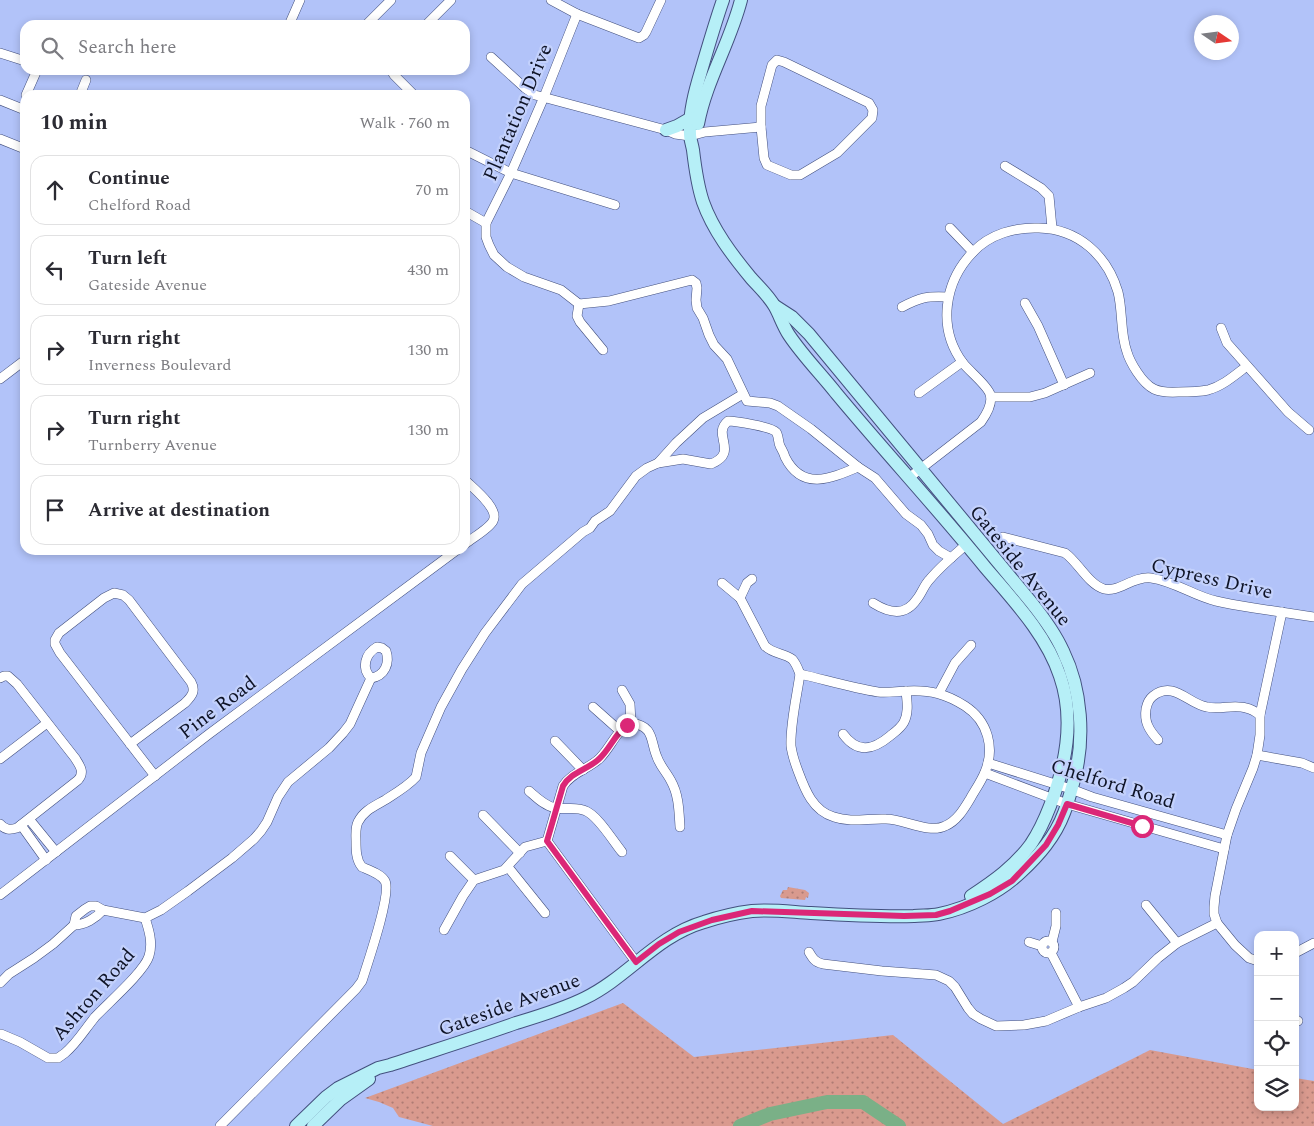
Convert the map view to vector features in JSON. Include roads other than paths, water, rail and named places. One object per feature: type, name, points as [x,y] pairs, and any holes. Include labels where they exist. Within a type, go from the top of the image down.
[{"type":"street","points":[[291,20],[300,0]]},
{"type":"street","points":[[371,20],[391,0]]},
{"type":"street","points":[[431,20],[451,0]]},
{"type":"street","points":[[551,0],[577,14],[639,38],[644,36],[661,0]]},
{"type":"street","name":"Gateside Avenue","points":[[723,0],[697,86],[691,118],[694,165],[704,204],[710,218],[727,247],[775,306],[792,317],[809,334],[967,544],[1029,620],[1046,646],[1060,676],[1067,706],[1066,753],[1058,784],[1032,842],[1012,866],[971,896],[920,915]]},
{"type":"street","name":"Gateside Avenue","points":[[693,139],[705,96],[737,15],[741,0]]},
{"type":"street","name":"Plantation Drive","points":[[486,223],[511,173],[577,14]]},
{"type":"street","points":[[0,53],[20,59]]},
{"type":"street","points":[[491,57],[531,93],[693,139],[705,132],[762,127]]},
{"type":"street","points":[[777,60],[869,103],[873,110],[872,118],[837,153],[800,175],[792,175],[767,165],[764,158],[762,127],[761,106],[772,65],[777,60]]},
{"type":"street","points":[[28,90],[35,75]]},
{"type":"street","points":[[394,75],[409,90]]},
{"type":"street","points":[[82,90],[86,80]]},
{"type":"street","points":[[0,100],[20,108]]},
{"type":"street","points":[[666,130],[691,118]]},
{"type":"street","points":[[0,139],[20,147]]},
{"type":"street","points":[[470,152],[511,173],[615,205]]},
{"type":"street","points":[[1005,166],[1041,188],[1049,196],[1052,228]]},
{"type":"street","points":[[470,214],[486,223],[488,246],[494,255],[508,267],[524,277],[561,290],[579,304],[609,300],[692,280],[696,283],[697,288],[697,308],[709,335],[714,345],[727,359],[747,401],[770,403],[778,406],[875,478],[906,514],[921,525],[933,545],[951,558]]},
{"type":"street","points":[[950,228],[973,252]]},
{"type":"street","points":[[915,473],[981,422],[986,415],[991,397],[988,390],[962,362],[951,338],[946,309],[956,275],[973,252],[999,235],[1011,231],[1052,228],[1080,239],[1098,254],[1113,278],[1118,293],[1127,354],[1134,368],[1153,390],[1168,393],[1208,390],[1218,386],[1247,366]]},
{"type":"street","points":[[902,307],[925,297],[948,297]]},
{"type":"street","points":[[1024,303],[1038,326],[1064,385]]},
{"type":"street","points":[[579,304],[576,316],[603,350]]},
{"type":"street","points":[[1221,328],[1227,343],[1288,412],[1309,430]]},
{"type":"street","points":[[919,393],[962,362]]},
{"type":"street","points":[[0,379],[20,364]]},
{"type":"street","points":[[991,397],[1030,397],[1045,393],[1090,373]]},
{"type":"street","points":[[658,463],[703,418],[743,394]]},
{"type":"street","points":[[220,1126],[362,981],[385,902],[387,886],[382,877],[362,867],[357,858],[357,824],[370,808],[398,792],[416,777],[420,753],[462,669],[522,584],[590,528],[595,521],[610,511],[636,476],[647,468],[658,463],[683,459],[710,464],[722,458],[725,449],[722,430],[724,424],[728,421],[772,428],[794,471],[804,477],[812,479],[838,476],[858,467]]},
{"type":"street","name":"Gateside Avenue","points":[[296,1126],[338,1088],[378,1068],[574,1003],[597,991],[659,944],[679,932],[712,920],[752,911],[878,916],[936,915],[990,894],[1012,881],[1046,845],[1058,825],[1067,804],[1076,767],[1080,728],[1075,684],[1065,653],[1047,622],[915,473]]},
{"type":"street","points":[[470,485],[485,499],[494,515],[494,518],[487,527],[470,540]]},
{"type":"street","name":"Cypress Drive","points":[[1003,537],[1065,553],[1090,580],[1103,589],[1114,589],[1136,580],[1151,578],[1216,602],[1314,618]]},
{"type":"street","points":[[873,603],[883,609],[893,611],[900,612],[907,609],[919,598],[928,581],[967,544]]},
{"type":"street","name":"Pine Road","points":[[0,895],[209,734],[450,555]]},
{"type":"street","points":[[740,598],[747,583],[752,579]]},
{"type":"street","points":[[722,583],[740,598],[765,646],[770,651],[791,659],[796,664],[800,674],[791,747],[808,796],[819,809],[828,815],[844,820],[899,820],[938,829],[951,823],[964,809],[985,773],[988,763],[988,733],[972,711],[952,698],[939,693],[922,690],[892,693],[864,689],[800,674]]},
{"type":"street","points":[[130,744],[185,703],[192,694],[194,686],[129,600],[123,595],[114,593],[104,598],[59,633],[55,644],[78,678],[155,776]]},
{"type":"street","name":"Cypress Drive","points":[[1216,923],[1214,914],[1215,896],[1224,849],[1236,809],[1257,755],[1260,736],[1260,715],[1282,612]]},
{"type":"street","points":[[939,693],[955,663],[971,645]]},
{"type":"street","points":[[0,678],[6,676],[14,680],[80,766],[82,774],[73,784],[18,828],[13,830],[5,828],[0,824]]},
{"type":"street","points":[[0,983],[9,974],[53,944],[74,925],[76,916],[90,906],[145,918],[166,907],[205,880],[254,839],[267,822],[278,797],[288,782],[329,748],[343,733],[350,724],[371,678]]},
{"type":"street","points":[[622,690],[630,704],[631,723]]},
{"type":"street","points":[[843,734],[852,744],[864,748],[870,748],[885,740],[904,723],[908,707],[906,691]]},
{"type":"street","points":[[1158,740],[1146,723],[1145,714],[1146,705],[1150,698],[1156,693],[1163,691],[1178,692],[1204,707],[1239,706],[1260,715]]},
{"type":"street","points":[[593,707],[620,731]]},
{"type":"street","points":[[0,759],[47,723]]},
{"type":"street","points":[[547,841],[563,786],[567,779],[592,765],[600,758],[608,750],[620,731],[631,723],[646,728],[651,735],[658,760],[676,792],[680,827]]},
{"type":"street","points":[[555,741],[583,770]]},
{"type":"street","points":[[1257,755],[1302,763],[1314,768]]},
{"type":"street","name":"Chelford Road","points":[[988,763],[1058,784],[1092,797],[1227,835]]},
{"type":"street","name":"Chelford Road","points":[[985,773],[1067,804],[1224,849]]},
{"type":"street","points":[[1033,791],[1037,778]]},
{"type":"street","points":[[529,791],[546,804],[557,808],[586,810],[593,815],[622,852]]},
{"type":"street","points":[[484,815],[520,853]]},
{"type":"street","points":[[29,819],[56,852]]},
{"type":"street","points":[[21,825],[46,860]]},
{"type":"street","points":[[444,930],[474,880],[500,872],[508,867],[529,845],[547,841]]},
{"type":"street","points":[[547,841],[636,962]]},
{"type":"street","points":[[450,856],[474,880]]},
{"type":"street","points":[[508,867],[544,913]]},
{"type":"street","points":[[1146,905],[1177,943]]},
{"type":"street","points":[[1051,953],[1055,948],[1052,942],[1056,926],[1056,913]]},
{"type":"street","name":"Ashton Road","points":[[0,1033],[48,1058],[58,1058],[65,1054],[100,1012],[147,962],[151,943],[145,918]]},
{"type":"street","points":[[809,952],[817,963],[882,971],[928,974],[943,978],[955,988],[973,1014],[996,1026],[1046,1022],[1079,1007],[1106,998],[1129,985],[1177,943],[1216,923],[1235,946],[1249,958],[1254,960]]},
{"type":"street","points":[[1042,946],[1047,941],[1052,942]]},
{"type":"street","points":[[1029,942],[1042,946]]},
{"type":"street","points":[[1299,951],[1314,943]]},
{"type":"street","points":[[1042,946],[1044,952],[1051,953]]},
{"type":"street","points":[[1051,953],[1079,1007]]},
{"type":"street","name":"Gateside Avenue","points":[[313,1126],[341,1099],[390,1065]]},
{"type":"waterway","points":[[740,1126],[770,1114],[827,1102],[863,1102],[899,1126]]}]
